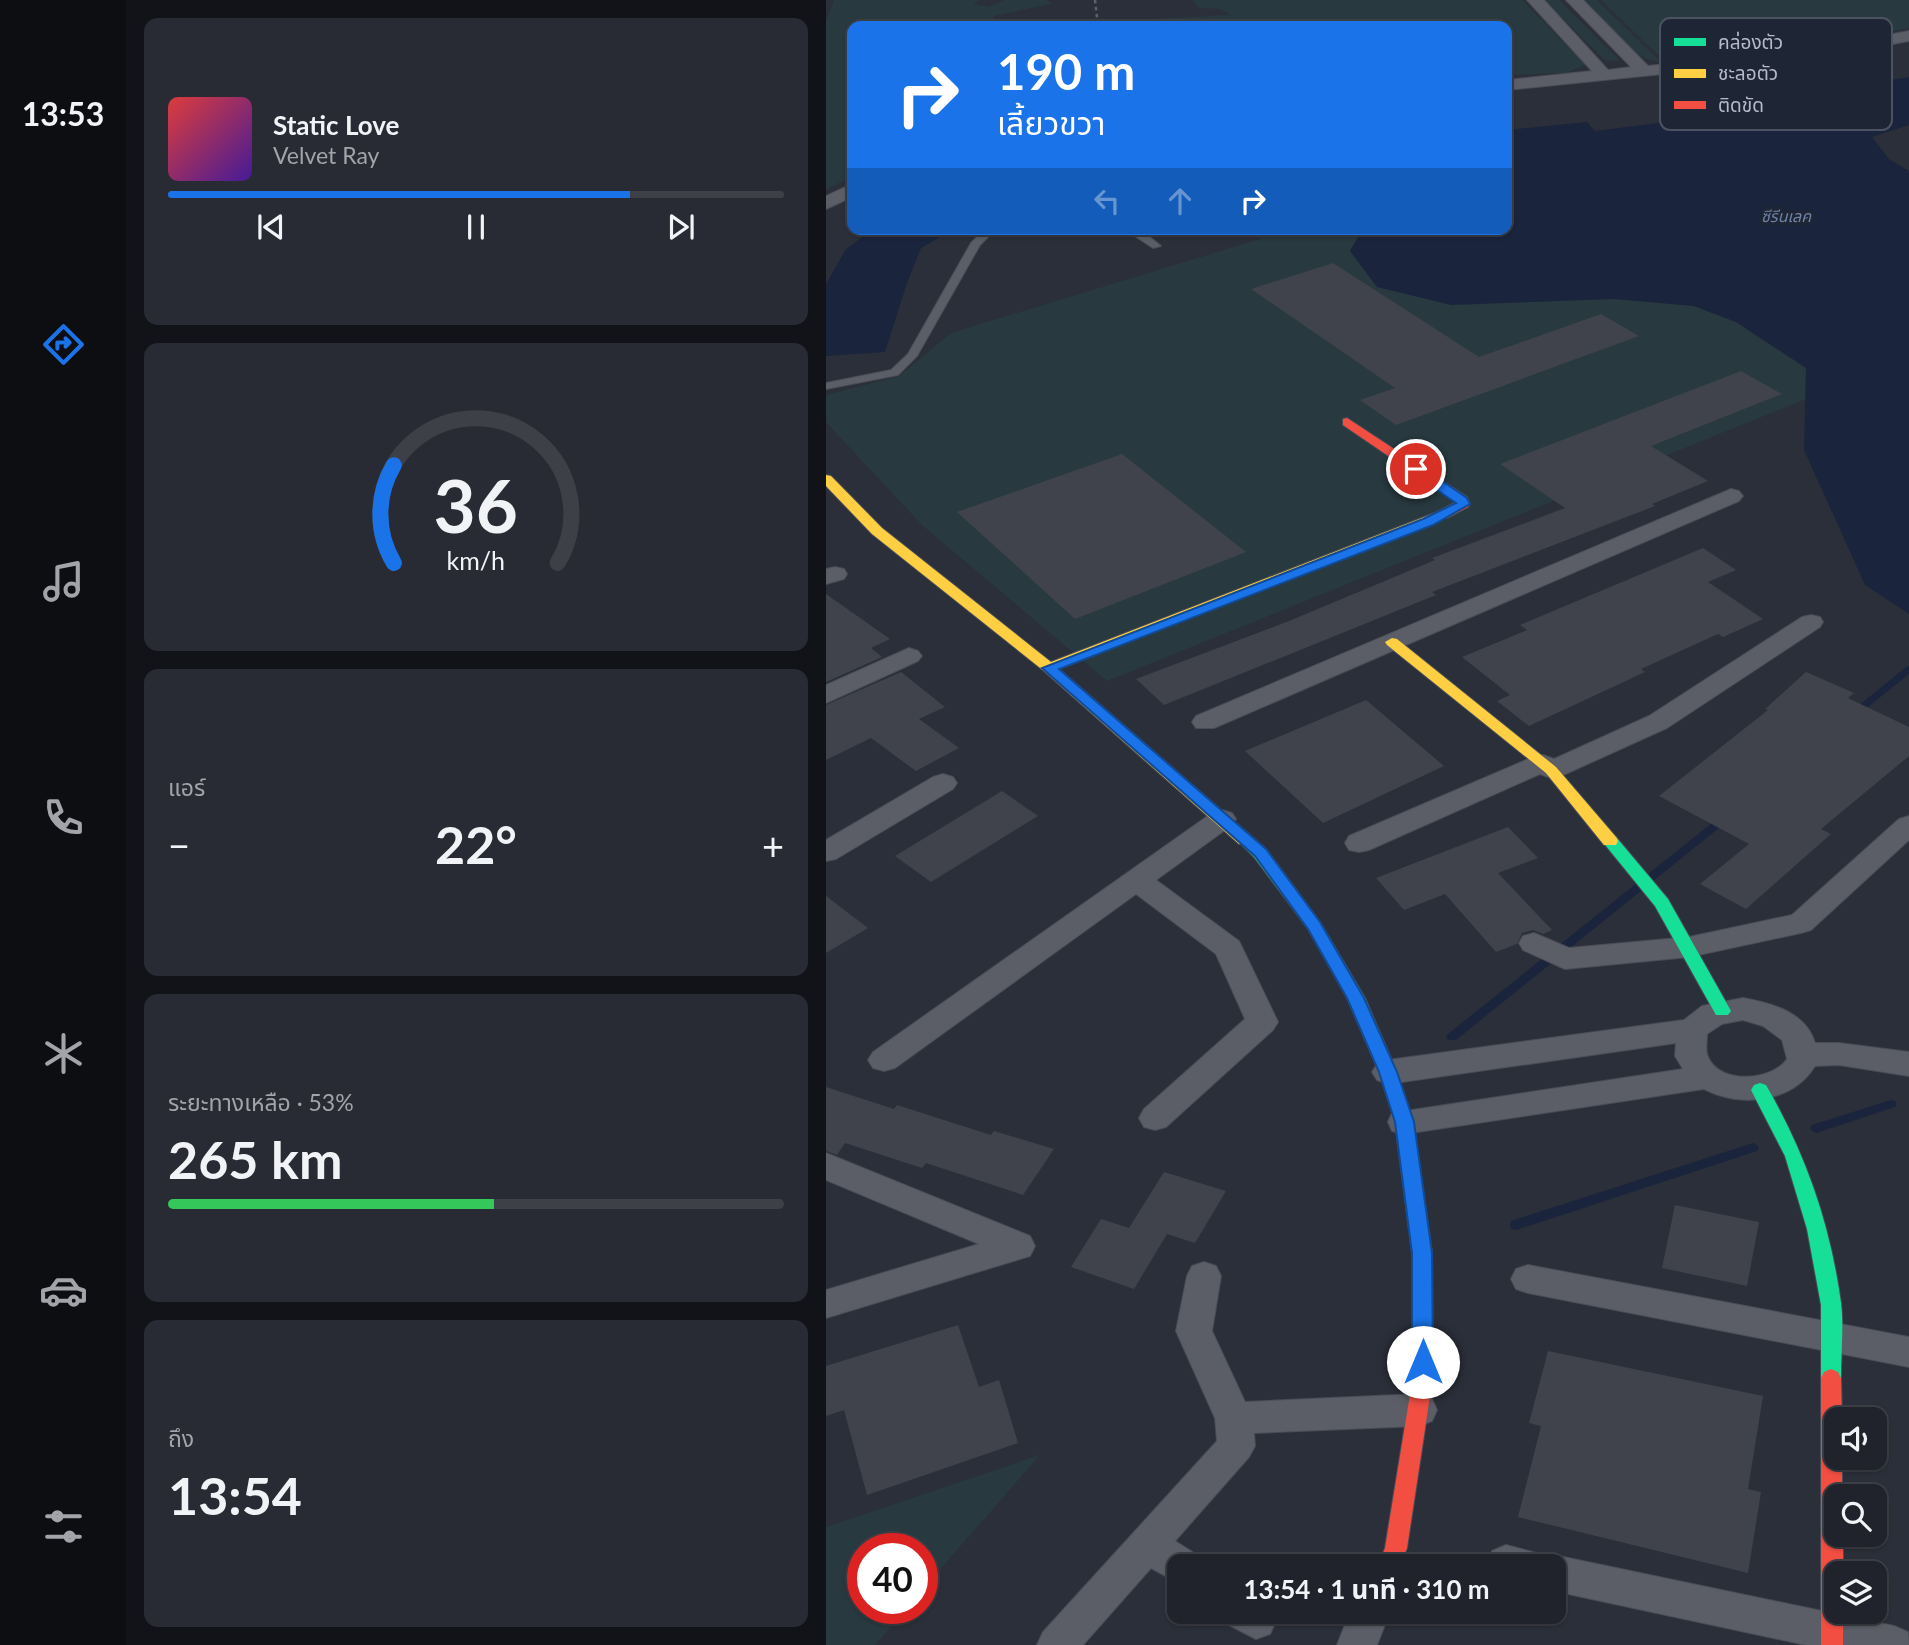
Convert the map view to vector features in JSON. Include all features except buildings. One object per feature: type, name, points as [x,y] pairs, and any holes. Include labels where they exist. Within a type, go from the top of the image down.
[{"type":"street","points":[[1535,0],[1604,75]]},
{"type":"street","points":[[1574,0],[1645,72]]},
{"type":"street","points":[[1512,84],[1660,70]]},
{"type":"street","points":[[826,203],[847,192]]},
{"type":"street","points":[[1049,668],[1428,522],[1463,504],[1462,500],[1347,422]]},
{"type":"street","points":[[826,479],[877,531],[1049,668],[1260,853],[1314,926],[1356,998],[1388,1072],[1404,1122],[1422,1253],[1423,1389],[1394,1554]]},
{"type":"street","points":[[1205,722],[1731,496]]},
{"type":"street","points":[[1359,843],[1658,722],[1811,622]]},
{"type":"street","points":[[1392,642],[1547,766],[1653,891],[1689,947],[1722,1011]]},
{"type":"street","points":[[826,695],[909,656]]},
{"type":"street","points":[[826,852],[943,783]]},
{"type":"street","points":[[884,1060],[1222,819]]},
{"type":"street","points":[[1548,950],[1689,947],[1801,923],[1909,825]]},
{"type":"street","points":[[1136,880],[1228,948],[1262,1022],[1155,1118]]},
{"type":"street","points":[[1404,1122],[1708,1077],[1741,1090],[1760,1090],[1790,1078],[1799,1067],[1802,1055],[1799,1041],[1776,1019],[1751,1011],[1722,1011],[1700,1021],[1692,1030],[1689,1053],[1708,1077]]},
{"type":"street","points":[[1388,1072],[1692,1030]]},
{"type":"street","points":[[1802,1055],[1839,1054],[1909,1064]]},
{"type":"street","points":[[1760,1090],[1794,1156],[1817,1229],[1831,1305],[1829,1336],[1833,1638]]},
{"type":"street","points":[[826,1166],[1018,1246],[826,1304]]},
{"type":"street","points":[[1057,1645],[1236,1446],[1234,1418],[1194,1331],[1204,1276]]},
{"type":"street","points":[[1528,1279],[1909,1352]]},
{"type":"street","points":[[1234,1418],[1419,1410]]},
{"type":"street","points":[[1147,1544],[1167,1557]]},
{"type":"street","points":[[1566,1576],[1833,1638],[1894,1645]]},
{"type":"street","points":[[1357,1645],[1365,1624]]},
{"type":"lane","points":[[826,386],[894,373],[912,356],[976,243],[985,235]]},
{"type":"lane","points":[[1142,235],[1156,246]]},
{"type":"lane","points":[[826,376],[885,365],[912,356]]},
{"type":"path","points":[[1095,0],[1097,21]]},
{"type":"shaded area","points":[[834,0],[980,0],[974,4],[988,7],[1004,0],[1048,0],[1051,4],[994,16],[995,21],[847,21],[847,179],[826,190],[826,21]]},
{"type":"shaded area","points":[[1192,0],[1522,0],[1586,65],[1565,73],[1512,75],[1512,21],[1107,21],[1231,15],[1221,9],[1199,8]]},
{"type":"shaded area","points":[[1544,0],[1559,0],[1620,61],[1605,60]]},
{"type":"shaded area","points":[[1580,0],[1597,0],[1660,62],[1627,47]]},
{"type":"shaded area","points":[[1601,0],[1909,0],[1909,28],[1892,31],[1892,18],[1660,18],[1660,57]]},
{"type":"shaded area","points":[[1258,235],[1359,235],[1350,251],[1615,299],[1694,306],[1736,322],[1806,368],[1806,399],[1107,681],[922,525],[826,422],[826,395],[899,376],[951,333],[1260,239]]},
{"type":"shaded area","points":[[1040,1455],[938,1572],[938,1533],[847,1533],[847,1624],[893,1624],[875,1645],[826,1645],[826,1527]]},
{"type":"water","name":"ซีรีนเลค","points":[[1909,77],[1909,125],[1872,137],[1889,159],[1909,171],[1909,614],[1865,585],[1804,450],[1806,368],[1736,322],[1694,306],[1615,299],[1451,305],[1377,287],[1350,251],[1359,235],[1512,235],[1512,130],[1587,122],[1595,131],[1660,123],[1660,130],[1892,130],[1892,80]]},
{"type":"water","points":[[866,235],[944,235],[921,248],[885,352],[826,356],[826,284],[846,249]]},
{"type":"waterway","points":[[1855,713],[1909,669]]},
{"type":"waterway","points":[[1452,1037],[1726,817]]},
{"type":"waterway","points":[[1816,1128],[1891,1104]]},
{"type":"waterway","points":[[1516,1225],[1753,1148]]},
{"type":"traffic: fast","points":[[1245,840],[1260,853],[1314,926],[1356,998],[1388,1072],[1404,1122],[1422,1253],[1423,1376]]},
{"type":"traffic: fast","points":[[1610,841],[1662,903],[1722,1011]]},
{"type":"traffic: fast","points":[[1760,1090],[1794,1156],[1817,1229],[1831,1305],[1831,1378]]},
{"type":"traffic: slow","points":[[826,479],[877,531],[1049,668],[1245,840]]},
{"type":"traffic: slow","points":[[1049,668],[1442,515]]},
{"type":"traffic: slow","points":[[1392,642],[1551,770],[1610,841]]},
{"type":"traffic: jam","points":[[1347,422],[1462,500],[1463,504],[1442,515]]},
{"type":"traffic: jam","points":[[1394,1554],[1423,1376]]},
{"type":"traffic: jam","points":[[1831,1378],[1832,1645]]},
{"type":"route","points":[[1416,469],[1462,500],[1463,504],[1428,522],[1049,668],[1260,853],[1314,926],[1356,998],[1388,1072],[1404,1122],[1422,1253],[1423,1362]]}]
